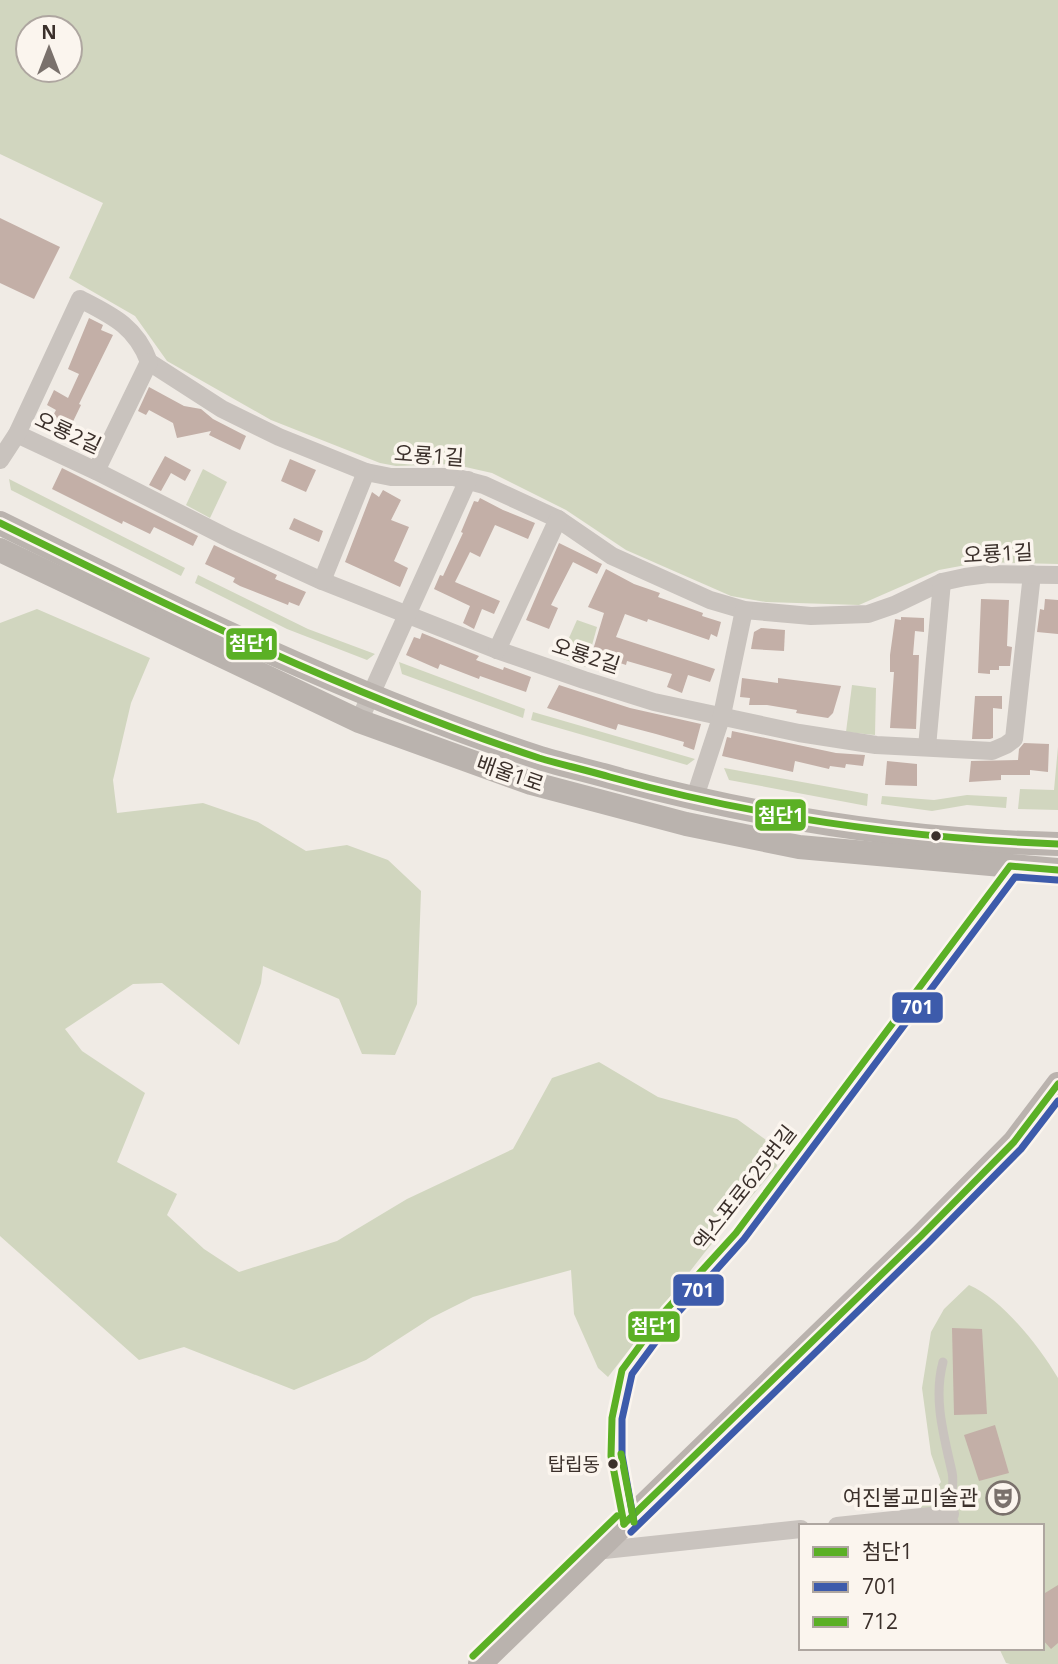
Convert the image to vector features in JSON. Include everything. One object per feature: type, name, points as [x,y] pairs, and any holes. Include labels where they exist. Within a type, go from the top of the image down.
[{"type":"main road","name":"배울1로","points":[[0,523],[183,614],[371,695],[543,759],[694,800],[799,820],[919,837],[1058,844]]},
{"type":"main road","name":"배울1로","points":[[0,550],[359,721],[531,783],[686,824],[799,847],[1058,870]]},
{"type":"main road","points":[[480,1664],[931,1227],[1013,1142],[1058,1084]]},
{"type":"street","name":"오룡1길","points":[[0,460],[17,434],[80,299],[123,321],[144,349],[149,362],[222,409],[279,436],[366,472],[391,477],[454,477],[509,495],[558,519],[612,556],[710,600],[744,610],[811,616],[868,614],[942,582],[988,574],[1058,575]]},
{"type":"street","points":[[96,471],[149,362]]},
{"type":"street","name":"오룡2길","points":[[17,434],[322,580],[497,650],[654,702],[876,745],[992,751],[1014,739],[1032,574]]},
{"type":"street","points":[[322,580],[366,472]]},
{"type":"street","points":[[359,721],[468,480]]},
{"type":"street","points":[[497,650],[558,519]]},
{"type":"street","points":[[927,747],[942,582]]},
{"type":"street","points":[[694,800],[722,715],[744,610]]},
{"type":"street","points":[[876,1524],[953,1520]]},
{"type":"street","points":[[595,1551],[799,1530]]},
{"type":"lane","name":"엑스포로625번길","points":[[624,1524],[611,1456],[612,1418],[622,1370],[666,1310],[736,1233],[1010,866]]},
{"type":"lane","points":[[943,1362],[940,1374],[940,1409],[945,1446],[953,1474],[953,1520]]},
{"type":"green space","points":[[0,0],[1058,0],[1058,564],[982,562],[939,570],[859,605],[766,602],[731,596],[626,550],[566,510],[492,473],[452,464],[396,466],[380,463],[271,420],[167,361],[135,316],[69,278],[103,203],[0,154]]},
{"type":"green space","points":[[203,469],[227,482],[210,518],[186,505]]},
{"type":"green space","points":[[9,479],[185,568],[181,576],[11,490]]},
{"type":"green space","points":[[198,575],[308,629],[375,654],[367,660],[287,629],[195,583]]},
{"type":"green space","points":[[37,609],[150,658],[131,703],[113,780],[117,813],[203,803],[258,822],[306,851],[347,845],[388,860],[421,891],[417,1004],[395,1055],[362,1054],[339,999],[263,966],[261,983],[239,1045],[162,983],[133,984],[65,1029],[82,1051],[145,1093],[117,1162],[177,1194],[167,1215],[204,1249],[239,1272],[337,1241],[407,1199],[513,1149],[552,1078],[599,1062],[658,1097],[737,1119],[769,1142],[777,1166],[705,1252],[608,1377],[598,1368],[574,1314],[571,1270],[473,1297],[431,1318],[366,1360],[294,1390],[184,1347],[139,1360],[0,1236],[0,623]]},
{"type":"green space","points":[[577,620],[597,627],[586,667],[560,658]]},
{"type":"green space","points":[[399,662],[525,709],[523,718],[402,674]]},
{"type":"green space","points":[[852,685],[876,688],[875,735],[846,732]]},
{"type":"green space","points":[[533,712],[695,759],[687,765],[531,720]]},
{"type":"green space","points":[[1058,747],[1058,810],[1018,809],[1020,789],[1054,790]]},
{"type":"green space","points":[[724,768],[868,794],[867,806],[729,780]]},
{"type":"green space","points":[[967,795],[1007,797],[1006,808],[967,805],[932,811],[881,804],[882,796],[934,800]]},
{"type":"green space","name":"여진불교미술관","points":[[969,1285],[982,1292],[1019,1325],[1058,1378],[1058,1664],[1010,1664],[1006,1663],[1000,1650],[1044,1650],[1044,1524],[922,1524],[921,1506],[941,1482],[931,1454],[922,1388],[931,1332],[944,1309]]},
{"type":"building","points":[[0,218],[60,247],[34,299],[0,283]]},
{"type":"building","points":[[89,318],[103,325],[101,330],[113,335],[66,436],[47,427],[56,410],[47,405],[54,390],[68,398],[79,374],[68,369]]},
{"type":"building","points":[[149,387],[184,406],[201,409],[213,419],[246,436],[240,450],[209,435],[211,431],[177,438],[173,423],[149,410],[146,415],[138,411]]},
{"type":"building","points":[[165,456],[191,470],[185,481],[171,473],[161,491],[149,485]]},
{"type":"building","points":[[290,459],[316,470],[306,492],[281,481]]},
{"type":"building","points":[[62,468],[198,536],[193,546],[154,527],[150,534],[123,521],[122,524],[52,489]]},
{"type":"building","points":[[383,490],[401,500],[391,520],[409,527],[394,561],[408,568],[400,587],[345,562],[372,492],[379,497]]},
{"type":"building","points":[[480,498],[535,523],[528,539],[495,525],[480,557],[470,552],[455,582],[500,601],[494,614],[482,609],[474,629],[463,623],[470,606],[434,589],[463,533],[461,532],[474,501],[478,502]]},
{"type":"building","points":[[294,518],[323,531],[319,542],[289,529]]},
{"type":"building","points":[[559,543],[602,564],[597,574],[573,562],[551,605],[558,608],[549,629],[526,620]]},
{"type":"building","points":[[214,545],[277,575],[275,579],[306,592],[299,606],[289,602],[288,605],[240,586],[233,582],[235,578],[205,564]]},
{"type":"building","points":[[606,569],[634,584],[660,593],[658,597],[721,622],[717,637],[711,634],[709,640],[625,614],[616,637],[715,669],[710,682],[688,675],[682,693],[667,687],[672,674],[627,661],[626,665],[611,660],[612,656],[593,650],[604,613],[588,607]]},
{"type":"building","points":[[981,599],[1009,600],[1007,646],[1012,647],[1010,666],[999,666],[999,670],[990,670],[990,674],[978,673]]},
{"type":"building","points":[[1045,599],[1058,600],[1058,634],[1037,632],[1040,609],[1044,610]]},
{"type":"building","points":[[901,617],[924,618],[924,632],[915,631],[913,655],[919,655],[916,729],[890,728],[894,672],[890,672],[890,655],[895,619],[901,620]]},
{"type":"building","points":[[761,628],[785,630],[784,651],[751,649],[754,632]]},
{"type":"building","points":[[422,633],[479,656],[476,660],[531,677],[526,692],[480,676],[479,679],[440,664],[438,669],[406,655],[414,637],[420,639]]},
{"type":"building","points":[[742,678],[778,683],[778,678],[841,686],[833,713],[828,718],[767,705],[749,705],[750,698],[740,697]]},
{"type":"building","points":[[559,685],[630,708],[701,724],[694,750],[683,746],[684,742],[618,724],[616,730],[547,708]]},
{"type":"building","points":[[975,696],[1002,696],[1002,709],[993,708],[993,738],[972,739]]},
{"type":"building","points":[[732,731],[836,753],[865,755],[863,766],[846,764],[845,768],[830,766],[829,769],[795,761],[793,772],[722,756],[727,737],[731,738]]},
{"type":"building","points":[[1024,743],[1049,744],[1048,772],[1030,770],[1030,775],[1001,775],[1001,780],[969,782],[971,761],[1018,760],[1019,749]]},
{"type":"building","points":[[887,761],[917,764],[917,786],[885,785]]},
{"type":"building","points":[[952,1328],[982,1329],[987,1414],[954,1415]]},
{"type":"building","points":[[995,1425],[1009,1473],[979,1481],[964,1435]]},
{"type":"building","points":[[1058,1585],[1058,1643],[1051,1649],[1044,1641],[1045,1593]]},
{"type":"transit line","name":"첨단1","points":[[0,523],[199,620],[333,680],[401,708],[539,758],[720,804],[776,814],[944,837],[1058,844]]},
{"type":"transit line","name":"첨단1","points":[[624,1524],[611,1456],[612,1418],[622,1370],[666,1310],[736,1233],[1010,866],[1058,870]]},
{"type":"transit line","name":"701","points":[[634,1522],[622,1455],[622,1419],[632,1374],[674,1317],[744,1239],[1015,877],[1057,880]]},
{"type":"transit line","name":"첨단1","points":[[624,1524],[1014,1142],[1058,1084]]},
{"type":"transit line","name":"701","points":[[631,1532],[928,1243],[1021,1149],[1058,1101]]},
{"type":"transit line","name":"712","points":[[621,1454],[634,1522]]},
{"type":"transit line","name":"712","points":[[473,1656],[617,1516]]},
{"type":"place","name":"탑립동","points":[[613,1464]]},
{"type":"place","name":"여진불교미술관","points":[[1003,1498]]}]
